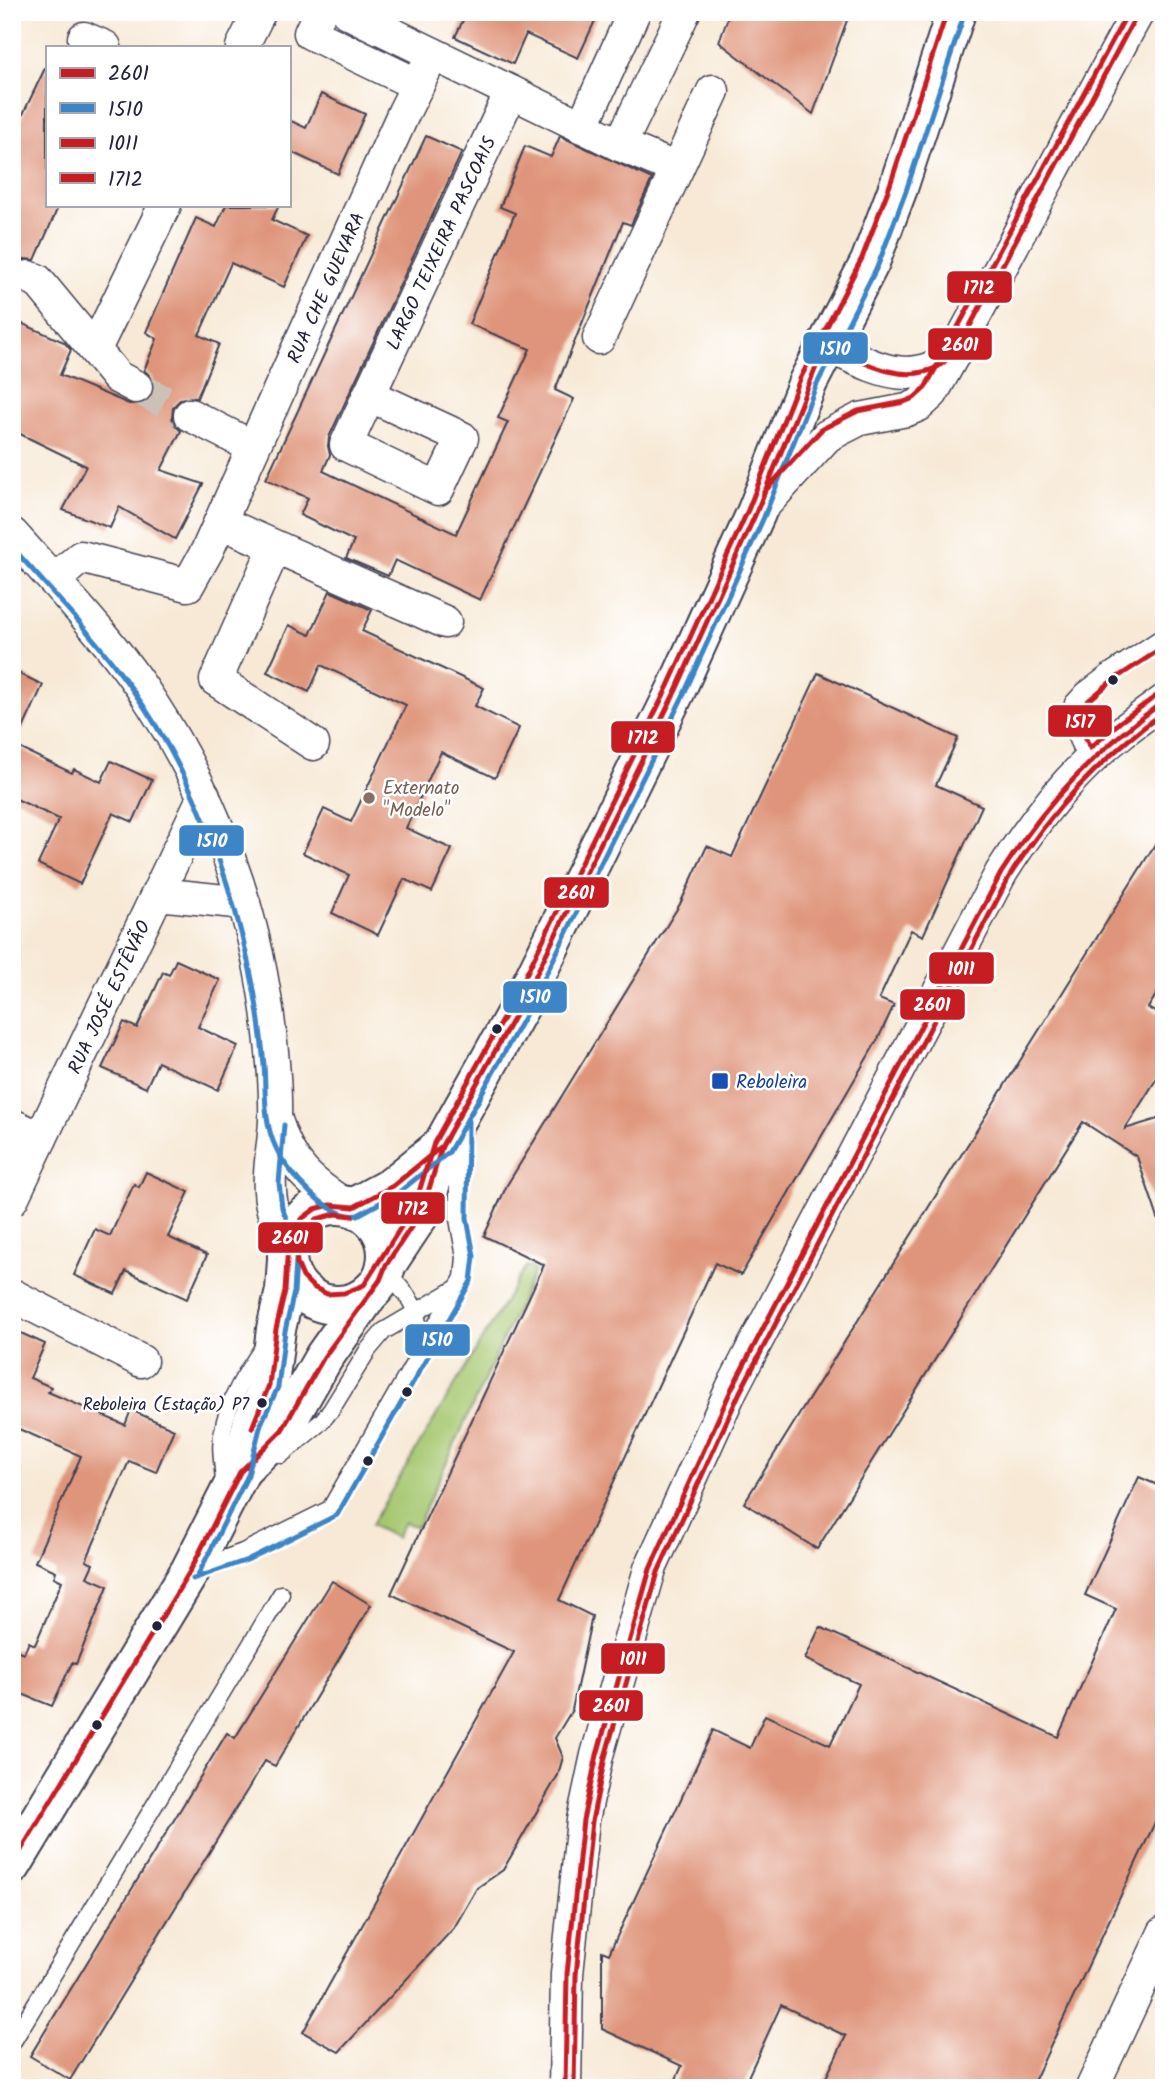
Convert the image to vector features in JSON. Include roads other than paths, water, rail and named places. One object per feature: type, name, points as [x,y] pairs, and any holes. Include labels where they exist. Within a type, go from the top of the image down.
[{"type":"street","points":[[320,12],[310,33],[418,85]]},
{"type":"street","points":[[347,12],[582,127],[677,169]]},
{"type":"street","points":[[582,127],[634,12]]},
{"type":"street","points":[[620,145],[684,12]]},
{"type":"street","points":[[232,1486],[282,1430],[324,1357],[423,1209],[450,1131],[524,999],[676,690],[756,513],[808,382],[870,262],[898,188],[956,12]]},
{"type":"street","points":[[756,513],[827,436],[860,419],[907,410],[919,405],[932,393],[1138,12]]},
{"type":"street","points":[[242,46],[259,13]]},
{"type":"street","name":"RUA CHE GUEVARA","points":[[54,580],[81,557],[188,585],[220,522],[433,54]]},
{"type":"street","points":[[599,338],[713,91]]},
{"type":"street","name":"LARGO TEIXEIRA PASCOAIS","points":[[369,395],[511,92]]},
{"type":"street","points":[[95,349],[165,206]]},
{"type":"street","points":[[28,277],[37,280],[117,377],[136,387]]},
{"type":"street","points":[[825,345],[894,372],[909,373],[926,372],[939,366],[956,352]]},
{"type":"street","points":[[190,415],[253,447]]},
{"type":"street","points":[[220,522],[445,622]]},
{"type":"street","points":[[12,534],[126,666],[153,704],[204,796],[244,903],[267,1009],[275,1118],[270,1183],[273,1210],[287,1252],[291,1274],[311,1298],[326,1304],[342,1305],[357,1301],[380,1276],[387,1251],[384,1237],[377,1224],[366,1214],[316,1186],[302,1173],[290,1156],[275,1118]]},
{"type":"street","points":[[275,547],[216,680],[313,744]]},
{"type":"street","points":[[565,2088],[567,1974],[583,1820],[597,1755],[650,1569],[732,1388],[1000,873],[1027,833],[1087,762],[1125,729],[1163,704]]},
{"type":"street","name":"RUA JOSÉ ESTÊVÃO","points":[[12,1199],[204,796]]},
{"type":"street","points":[[158,894],[244,903]]},
{"type":"street","points":[[12,1125],[41,1138]]},
{"type":"street","points":[[12,1865],[190,1572],[232,1486],[253,1421],[269,1385],[276,1329],[285,1291],[287,1252],[293,1230],[315,1209],[330,1205],[350,1206],[393,1186],[450,1131]]},
{"type":"street","points":[[12,1295],[141,1361]]},
{"type":"street","points":[[1091,2088],[1164,1933]]},
{"type":"lane","points":[[1087,762],[1071,726],[1073,703],[1108,673],[1164,636]]},
{"type":"lane","points":[[190,1572],[243,1552],[330,1510],[458,1287],[465,1268],[450,1131]]},
{"type":"lane","points":[[380,1276],[407,1293],[416,1310],[422,1351]]},
{"type":"lane","points":[[232,1486],[321,1422],[368,1350],[384,1331],[458,1287]]},
{"type":"lane","points":[[12,2043],[281,1594]]},
{"type":"tunnel","points":[[136,387],[190,415]]},
{"type":"place","name":"Externato \"Modelo\"","points":[[369,798]]},
{"type":"place","name":"Reboleira","points":[[720,1081]]},
{"type":"place","name":"Reboleira (Estação) P7","points":[[262,1403]]}]
